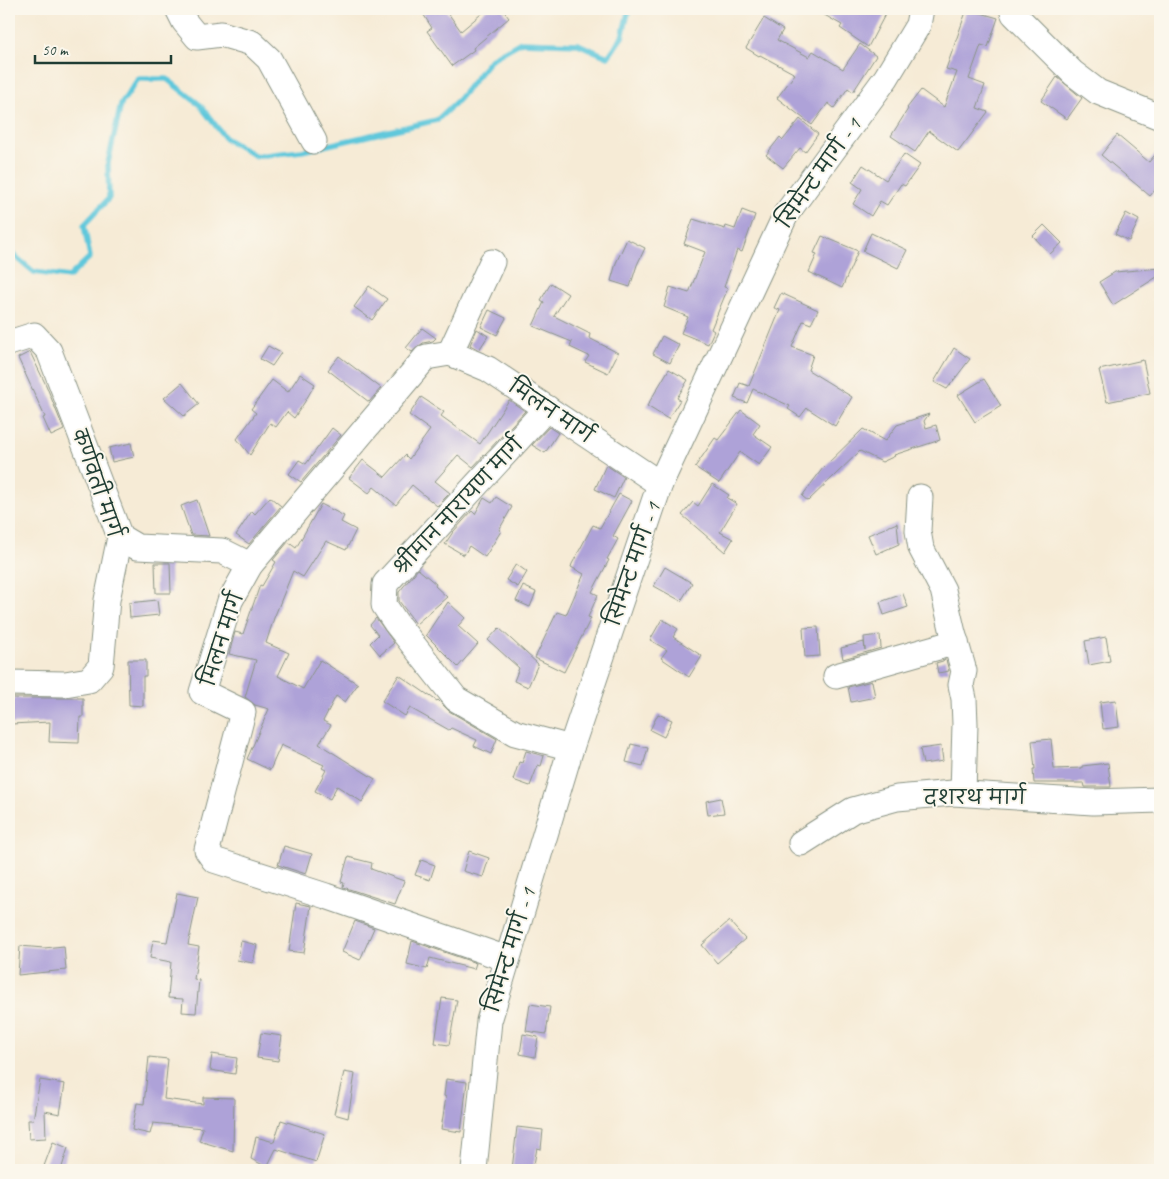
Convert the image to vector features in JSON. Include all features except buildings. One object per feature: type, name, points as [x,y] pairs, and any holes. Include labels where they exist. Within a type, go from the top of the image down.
[{"type":"street","points":[[178,9],[184,21],[197,37],[222,34],[252,43],[269,59],[314,141]]},
{"type":"street","name":"सिमेन्ट मार्ग - 1","points":[[474,1170],[489,1022],[571,748],[660,484],[786,214],[886,78],[918,25],[920,9]]},
{"type":"street","points":[[1012,9],[1014,14],[1073,73],[1098,92],[1160,117]]},
{"type":"street","points":[[450,353],[492,262]]},
{"type":"street","name":"कर्णवती मार्ग","points":[[9,343],[34,335],[49,351],[120,537],[107,600],[101,666],[89,680],[65,684],[9,683]]},
{"type":"street","name":"मिलन मार्ग","points":[[508,959],[326,896],[214,860],[207,850],[243,712],[202,692],[230,601],[250,565],[426,357],[450,353],[488,369],[660,484]]},
{"type":"street","name":"श्रीमान नारायण मार्ग","points":[[547,408],[386,584],[384,605],[456,699],[515,733],[571,748]]},
{"type":"street","points":[[920,497],[918,531],[921,548],[943,590],[964,671],[961,684],[965,724],[963,793]]},
{"type":"street","points":[[120,537],[137,547],[222,551],[250,565]]},
{"type":"street","points":[[836,676],[956,642]]},
{"type":"street","name":"दशरथ मार्ग","points":[[801,843],[853,810],[897,798],[963,793],[1093,802],[1160,800]]},
{"type":"waterway","points":[[9,251],[34,272],[69,277],[90,257],[84,225],[109,198],[108,163],[121,104],[138,79],[167,79],[200,105],[226,139],[256,156],[302,151],[437,120],[459,99],[491,59],[521,42],[578,44],[608,57],[622,37],[629,9]]}]
